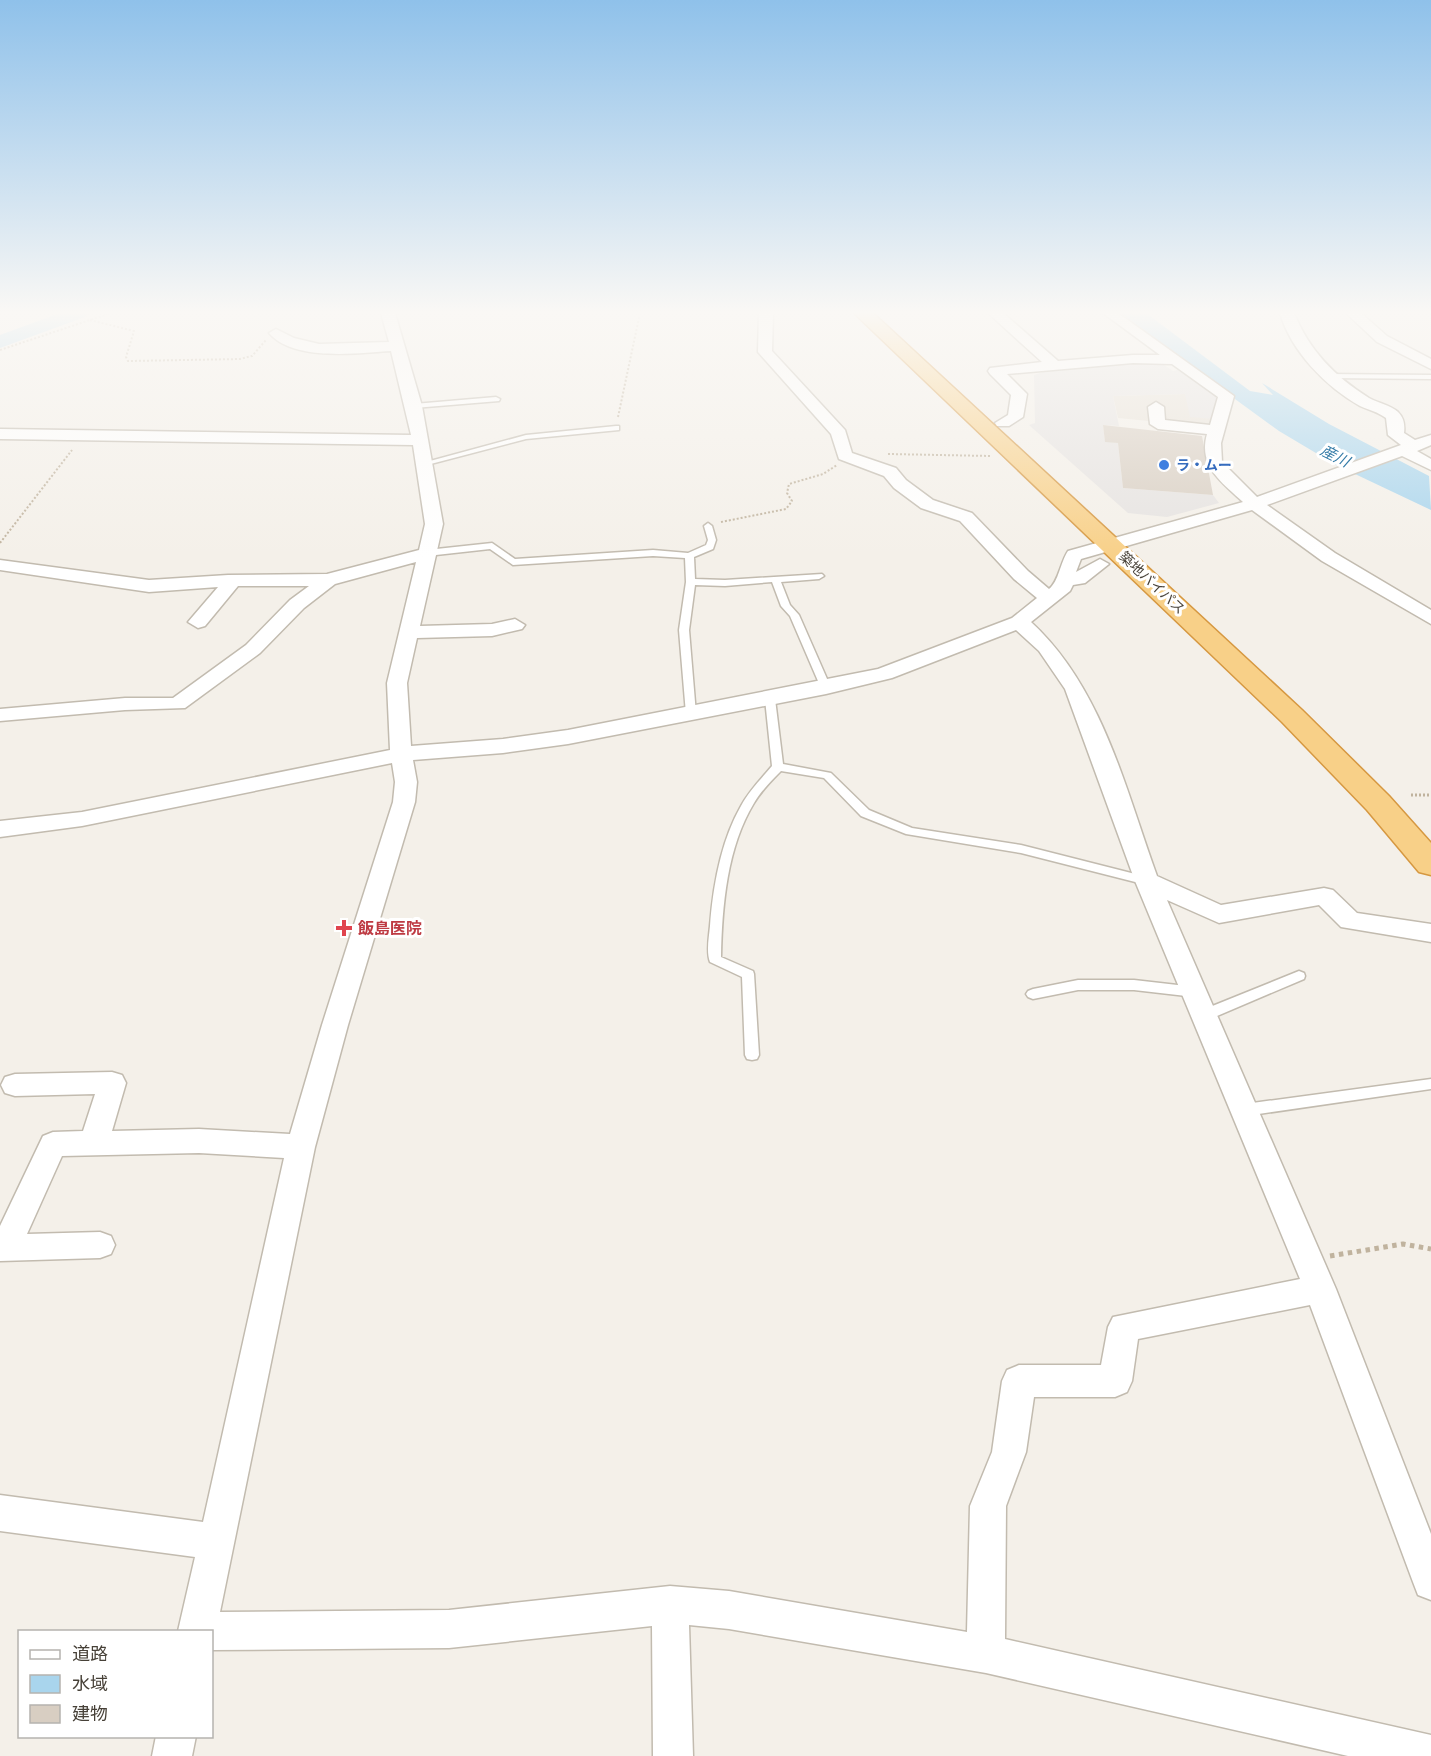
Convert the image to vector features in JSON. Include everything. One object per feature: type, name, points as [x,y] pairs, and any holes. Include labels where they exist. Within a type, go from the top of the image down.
[{"type":"highway","name":"築地バイパス","points":[[951,395],[1292,716],[1378,803],[1431,864]]},
{"type":"highway","name":"築地バイパス","points":[[972,395],[1003,423],[1113,549],[1293,693],[1394,793],[1431,835]]},
{"type":"street","points":[[197,1630],[301,1147],[335,1025],[404,802],[406,782],[401,754],[397,683],[434,524],[411,395]]},
{"type":"street","points":[[804,395],[839,433],[845,456],[890,472],[900,484],[927,504],[966,517],[1021,576],[1049,599]]},
{"type":"street","points":[[1003,423],[1016,417],[1019,395]]},
{"type":"street","points":[[1225,395],[1226,405],[1214,429],[1212,450],[1215,465],[1254,504],[1298,538],[1431,618]]},
{"type":"street","points":[[1356,395],[1393,416],[1397,423],[1396,435],[1406,450],[1431,465]]},
{"type":"street","points":[[1156,407],[1158,424],[1214,429]]},
{"type":"street","points":[[0,434],[419,440]]},
{"type":"street","points":[[0,829],[82,819],[401,754],[503,746],[691,714],[885,674],[1019,622],[1063,587],[1066,570],[1074,555],[1113,549],[1254,504],[1348,472],[1431,440]]},
{"type":"street","points":[[0,564],[148,586],[233,581],[328,580],[428,554]]},
{"type":"street","points":[[0,715],[125,704],[178,704],[253,650],[297,604],[328,580]]},
{"type":"street","points":[[198,622],[233,581]]},
{"type":"street","points":[[1019,622],[1046,647],[1075,689],[1091,726],[1147,881],[1314,1274],[1431,1582]]},
{"type":"street","points":[[409,632],[492,630],[515,625]]},
{"type":"street","points":[[1147,881],[1219,914],[1324,896],[1350,921],[1431,933]]},
{"type":"street","points":[[15,1085],[112,1083],[94,1143]]},
{"type":"street","points":[[100,1245],[3,1248],[53,1144],[199,1141],[301,1147]]},
{"type":"street","points":[[986,1654],[988,1506],[1009,1452],[1019,1381],[1115,1381],[1124,1327],[1314,1274]]},
{"type":"street","points":[[0,1513],[216,1542]]},
{"type":"street","points":[[670,1605],[673,1756]]},
{"type":"street","points":[[213,1631],[449,1629],[670,1605],[729,1610],[986,1654],[1431,1755]]},
{"type":"street","points":[[172,1756],[176,1738]]},
{"type":"lane","points":[[414,406],[496,399]]},
{"type":"lane","points":[[423,464],[526,437],[616,428]]},
{"type":"lane","points":[[428,554],[492,546],[508,561],[525,562],[653,553],[689,556],[710,547],[712,540],[708,526]]},
{"type":"lane","points":[[689,556],[690,582],[684,630],[691,714]]},
{"type":"lane","points":[[690,582],[724,584],[819,576]]},
{"type":"lane","points":[[775,579],[786,606],[794,615],[826,688]]},
{"type":"lane","points":[[752,1055],[748,974],[715,959],[715,935],[720,881],[744,810],[757,790],[778,767],[770,699]]},
{"type":"lane","points":[[778,767],[827,775],[865,813],[910,831],[1021,849],[1147,881]]},
{"type":"lane","points":[[1033,994],[1078,985],[1134,985],[1200,1004],[1299,976]]},
{"type":"lane","points":[[1245,1110],[1431,1084]]},
{"type":"path","points":[[616,428],[623,395]]},
{"type":"path","points":[[0,543],[83,435]]},
{"type":"path","points":[[708,526],[786,508],[792,501],[787,493],[789,484],[831,470],[845,456],[987,456],[1013,453]]},
{"type":"path","points":[[1411,795],[1431,795]]},
{"type":"path","points":[[1314,1274],[1403,1244],[1431,1249]]},
{"type":"shaded area","points":[[1034,395],[1151,395],[1113,396],[1119,426],[1103,425],[1105,441],[1118,443],[1123,488],[1213,495],[1219,503],[1167,517],[1128,513],[1029,425],[1035,423]]},
{"type":"shaded area","points":[[1185,395],[1220,396],[1214,419],[1190,417]]},
{"type":"shaded area","points":[[1186,395],[1214,419],[1210,427],[1118,418],[1113,396]]},
{"type":"water","name":"産川","points":[[1230,395],[1282,395],[1329,424],[1429,476],[1431,510],[1336,465],[1279,431]]},
{"type":"building","name":"ラ・ムー","points":[[1103,425],[1202,436],[1213,495],[1123,488],[1118,443],[1105,442]]},
{"type":"place","name":"ラ・ムー","points":[[1164,465]]},
{"type":"place","name":"飯島医院","points":[[344,928]]}]
